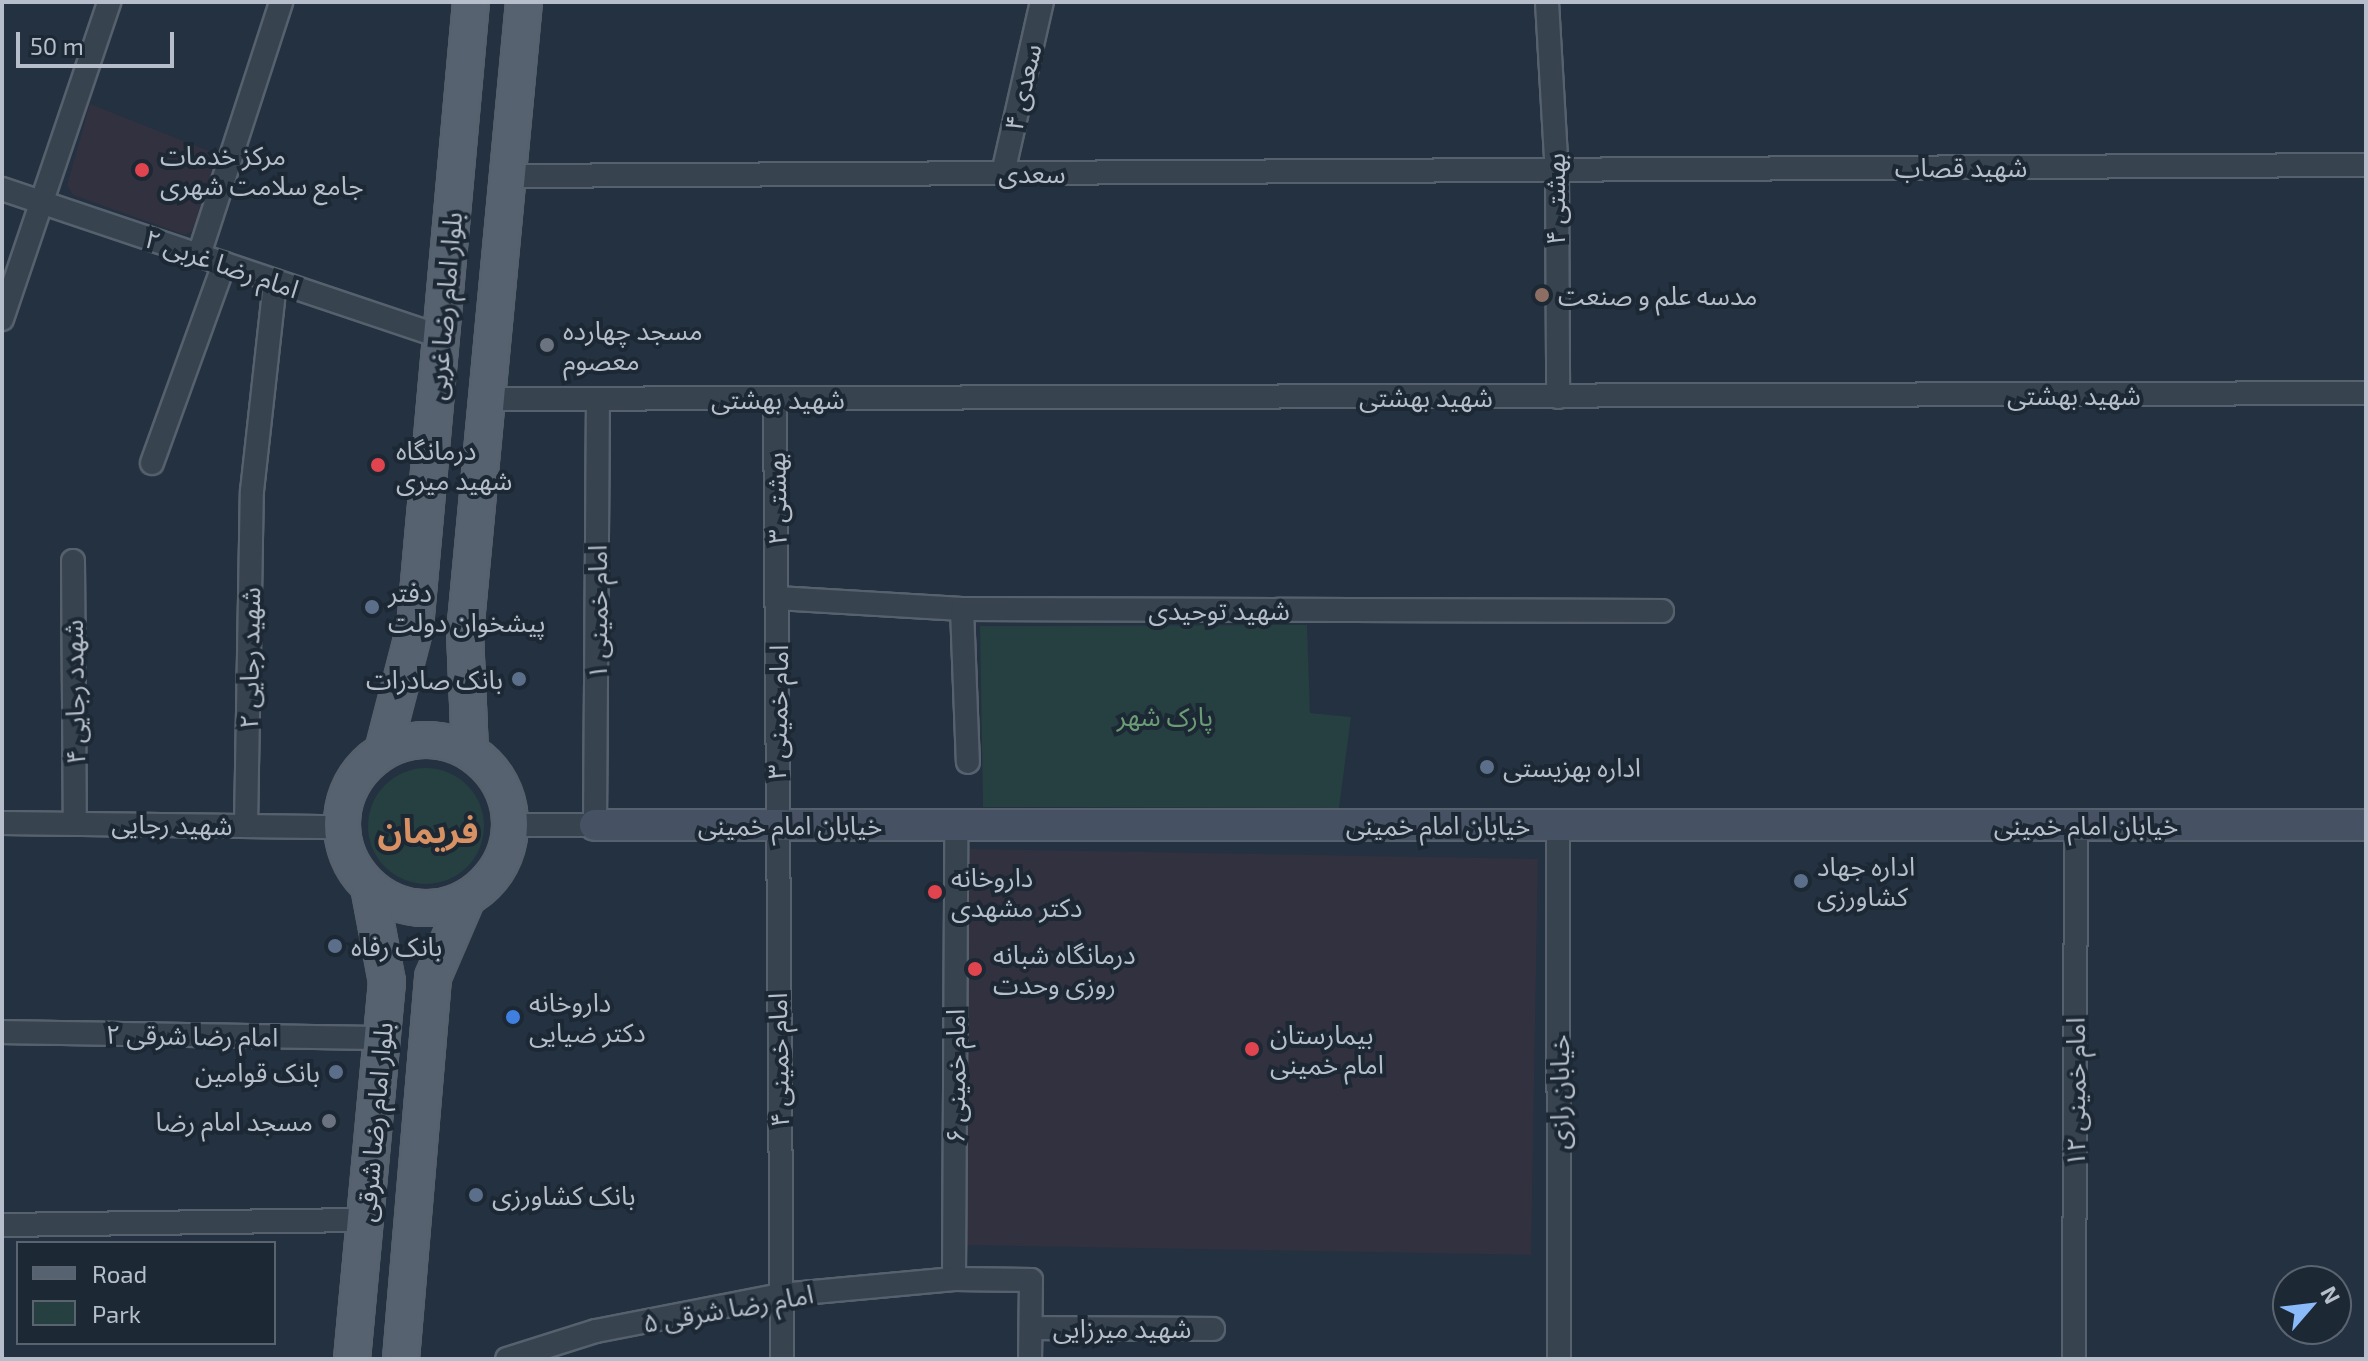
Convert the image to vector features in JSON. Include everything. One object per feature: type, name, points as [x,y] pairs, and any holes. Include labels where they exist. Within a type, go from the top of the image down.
[{"type":"main road","name":"بلوار امام رضا غربی","points":[[383,751],[415,627],[471,2]]},
{"type":"main road","name":"بلوار امام رضا غربی","points":[[470,752],[465,633],[524,2]]},
{"type":"main road","points":[[411,740],[441,741],[470,752],[506,797],[510,825],[505,854],[490,879],[467,898],[416,908],[369,887],[352,867],[341,827],[360,770],[383,751],[411,740]]},
{"type":"main road","name":"بلوار امام رضا شرقی","points":[[352,1359],[387,982],[369,887]]},
{"type":"main road","name":"بلوار امام رضا شرقی","points":[[401,1359],[433,977],[467,898]]},
{"type":"street","points":[[2,319],[109,2]]},
{"type":"street","points":[[199,255],[281,2]]},
{"type":"street","name":"سعدی ۴","points":[[1003,173],[1042,2]]},
{"type":"street","name":"بهشتی ۴","points":[[1547,2],[1557,173],[1558,397]]},
{"type":"street","name":"شهید قصاب","points":[[1557,173],[2366,165]]},
{"type":"street","name":"سعدی","points":[[508,176],[1557,173]]},
{"type":"street","name":"امام رضا غربی ۲","points":[[2,189],[441,337]]},
{"type":"street","points":[[152,463],[224,264]]},
{"type":"street","name":"شهید رجایی ۲","points":[[246,826],[252,491],[275,281]]},
{"type":"street","name":"شهید بهشتی","points":[[487,399],[2366,393]]},
{"type":"street","name":"امام خمینی ۱","points":[[595,825],[598,399]]},
{"type":"street","name":"بهشتی ۳","points":[[775,399],[777,598]]},
{"type":"street","name":"شهدد رجایی ۴","points":[[73,561],[75,822]]},
{"type":"street","name":"شهید توحیدی","points":[[777,598],[962,609],[1662,611]]},
{"type":"street","name":"امام خمینی ۳","points":[[775,825],[777,598]]},
{"type":"street","points":[[962,609],[968,762]]},
{"type":"street","name":"شهید رجایی","points":[[2,823],[341,827]]},
{"type":"street","name":"خیابان امام خمینی","points":[[510,825],[2366,825]]},
{"type":"street","name":"امام خمینی ۴","points":[[775,825],[782,1359]]},
{"type":"street","name":"امام خمینی ۶","points":[[954,1279],[956,825]]},
{"type":"street","name":"خیابان رازی","points":[[1558,825],[1559,1359]]},
{"type":"street","name":"امام خمینی ۱۲","points":[[2074,1359],[2076,825]]},
{"type":"street","name":"امام رضا شرقی ۲","points":[[2,1032],[382,1038]]},
{"type":"street","points":[[7,1225],[365,1220]]},
{"type":"street","name":"امام رضا شرقی ۵","points":[[507,1359],[596,1331],[781,1295],[954,1279],[1031,1280],[1032,1328]]},
{"type":"street","points":[[1030,1359],[1032,1328]]},
{"type":"street","name":"شهید میرزایی","points":[[1032,1328],[1213,1329]]},
{"type":"shaded area","name":"مرکز خدمات جامع سلامت شهری","points":[[90,104],[219,155],[195,230],[185,235],[73,195],[67,185]]},
{"type":"shaded area","name":"بیمارستان امام خمینی","points":[[968,849],[1538,859],[1531,1255],[961,1245]]},
{"type":"green space","name":"پارک شهر","points":[[1307,625],[1310,713],[1351,717],[1339,808],[983,807],[980,626]]},
{"type":"green space","points":[[426,768],[448,772],[467,785],[480,804],[484,826],[480,848],[467,867],[448,880],[426,884],[404,880],[385,867],[372,848],[368,826],[372,804],[385,785],[404,772]]},
{"type":"place","name":"مرکز خدمات جامع سلامت شهری","points":[[142,170]]},
{"type":"place","name":"مدسه علم و صنعت","points":[[1542,295]]},
{"type":"place","name":"مسجد چهارده معصوم","points":[[547,345]]},
{"type":"place","name":"درمانگاه شهید میری","points":[[378,465]]},
{"type":"place","name":"دفتر پیشخوان دولت","points":[[372,607]]},
{"type":"place","name":"بانک صادرات","points":[[519,679]]},
{"type":"place","name":"اداره بهزیستی","points":[[1487,767]]},
{"type":"place","name":"اداره جهاد کشاورزی","points":[[1801,881]]},
{"type":"place","name":"داروخانه دکتر مشهدی","points":[[935,892]]},
{"type":"place","name":"بانک رفاه","points":[[335,946]]},
{"type":"place","name":"درمانگاه شبانه روزی وحدت","points":[[975,969]]},
{"type":"place","name":"داروخانه دکتر ضیایی","points":[[513,1017]]},
{"type":"place","name":"بیمارستان امام خمینی","points":[[1252,1049]]},
{"type":"place","name":"بانک قوامین","points":[[336,1072]]},
{"type":"place","name":"مسجد امام رضا","points":[[329,1121]]},
{"type":"place","name":"بانک کشاورزی","points":[[476,1195]]},
{"type":"district","name":"فریمان","points":[[428,830]]}]
